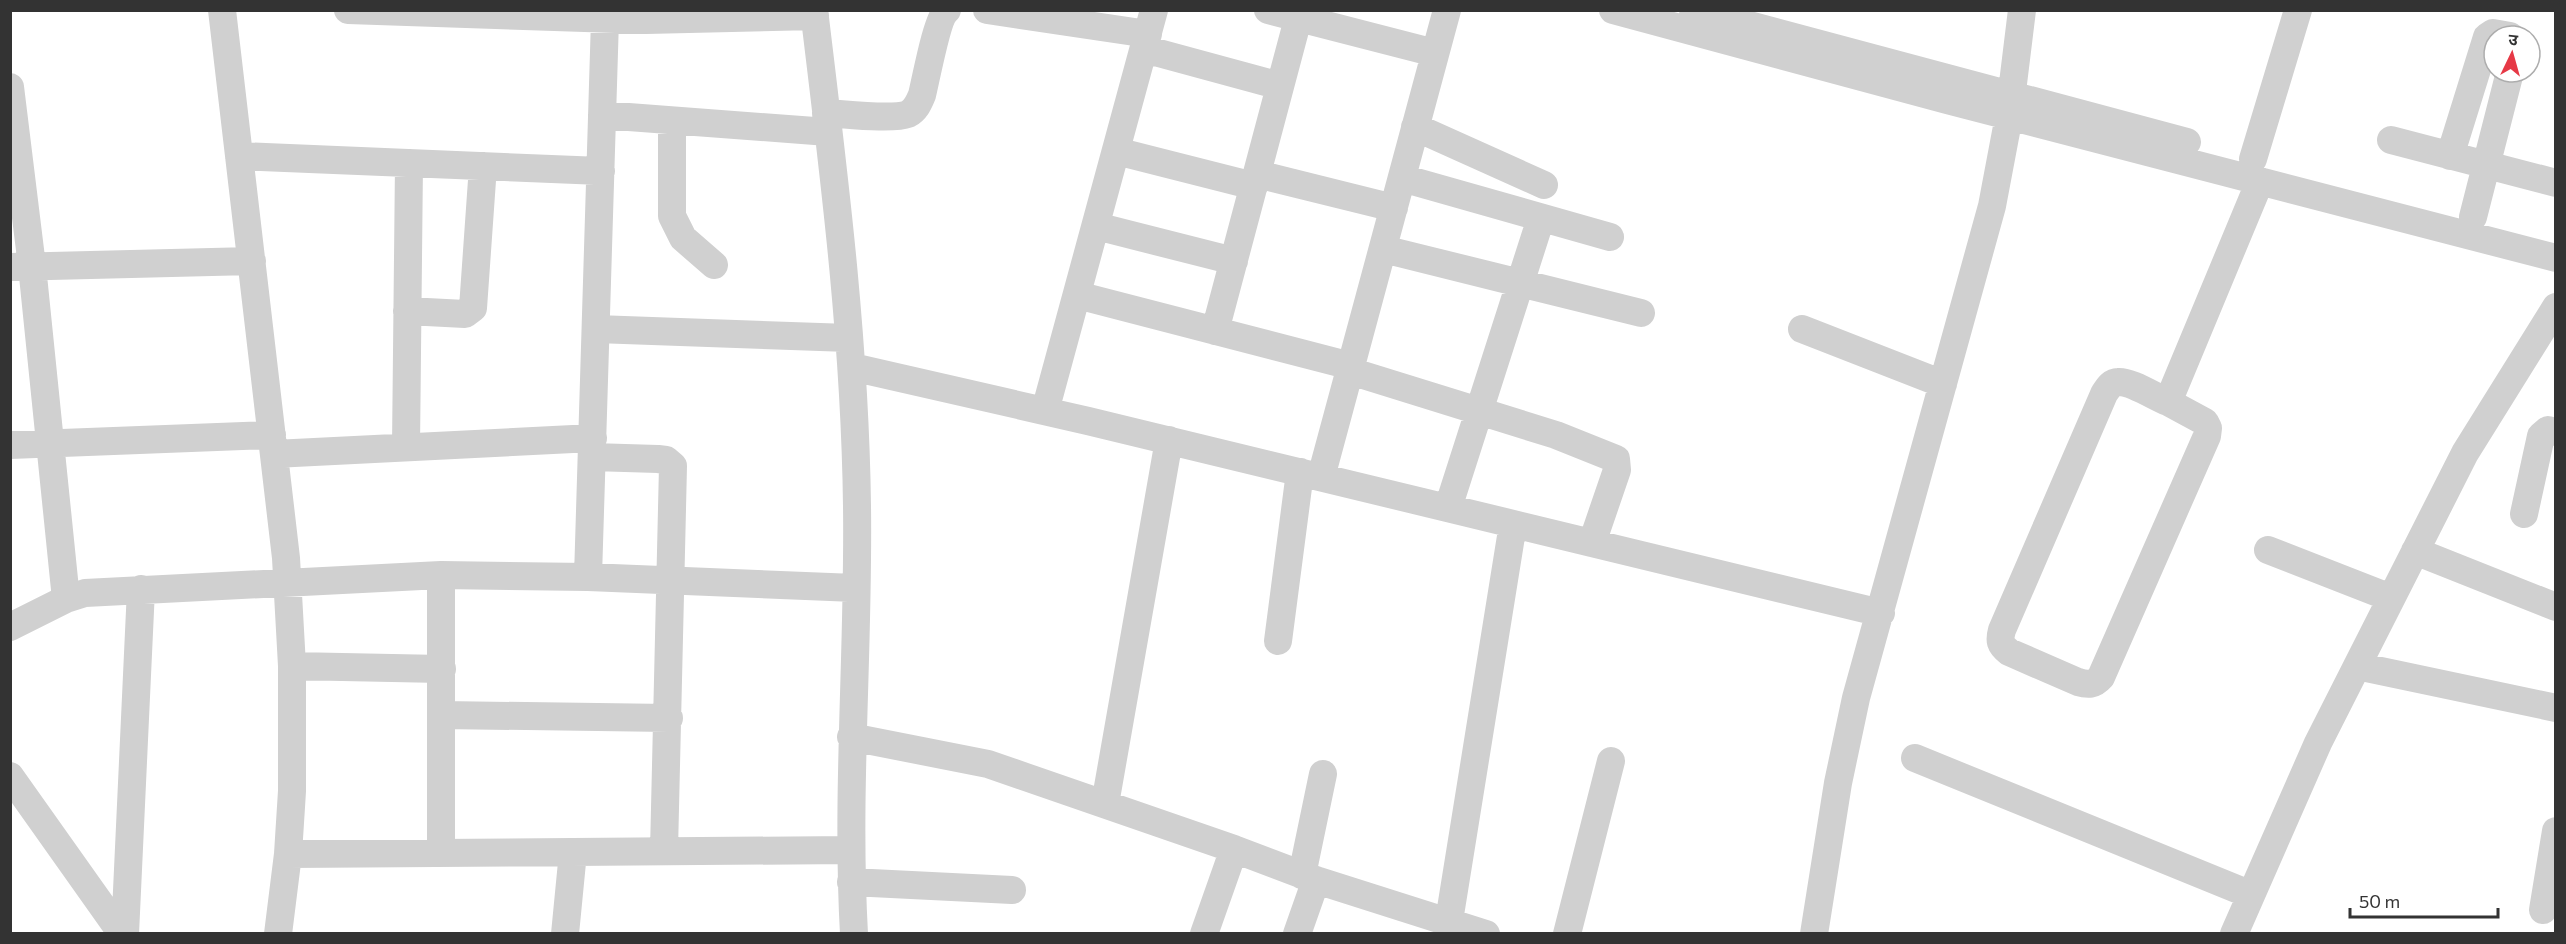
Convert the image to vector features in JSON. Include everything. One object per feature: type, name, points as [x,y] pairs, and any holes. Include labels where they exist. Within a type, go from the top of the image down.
[{"type":"street","points":[[222,10],[287,581],[292,666],[292,791],[288,854],[278,933]]},
{"type":"street","points":[[348,10],[605,19],[814,13],[852,367],[857,507],[851,737],[851,882],[854,933]]},
{"type":"street","points":[[602,116],[672,120],[827,123],[910,113],[917,106],[922,95],[939,24],[947,10]]},
{"type":"street","points":[[987,10],[1149,31],[1280,86]]},
{"type":"street","points":[[1268,10],[1436,53]]},
{"type":"street","points":[[1278,641],[1310,475],[1350,369],[1447,10]]},
{"type":"street","points":[[1613,10],[1734,25]]},
{"type":"street","points":[[1693,10],[1734,25],[2010,105],[2257,170],[2556,258]]},
{"type":"street","points":[[1814,933],[1838,783],[1856,698],[1992,206],[2010,105],[2022,10]]},
{"type":"street","points":[[2168,402],[2257,170],[2298,10]]},
{"type":"street","points":[[588,577],[605,19]]},
{"type":"street","points":[[1215,331],[1298,19]]},
{"type":"street","points":[[1045,411],[1149,31]]},
{"type":"street","points":[[2450,156],[2482,53]]},
{"type":"street","points":[[2473,217],[2507,84]]},
{"type":"street","points":[[10,87],[21,267],[49,444],[66,598]]},
{"type":"street","points":[[672,120],[672,216],[683,238],[714,265]]},
{"type":"street","points":[[1415,127],[1544,185]]},
{"type":"street","points":[[2391,140],[2556,183]]},
{"type":"street","points":[[1116,151],[1394,208]]},
{"type":"street","points":[[239,156],[601,171]]},
{"type":"street","points":[[406,447],[409,163]]},
{"type":"street","points":[[407,311],[465,314],[473,308],[483,166]]},
{"type":"street","points":[[2257,170],[2473,217],[2556,241]]},
{"type":"street","points":[[1401,178],[1610,237]]},
{"type":"street","points":[[1448,508],[1481,411],[1541,218]]},
{"type":"street","points":[[1096,226],[1234,261]]},
{"type":"street","points":[[1383,249],[1641,313]]},
{"type":"street","points":[[21,267],[252,261]]},
{"type":"street","points":[[1077,295],[1350,369],[1556,435],[1616,459],[1617,470],[1592,543]]},
{"type":"street","points":[[2234,933],[2249,894],[2318,743],[2465,453],[2543,351],[2556,307]]},
{"type":"street","points":[[596,329],[849,338]]},
{"type":"street","points":[[1802,329],[1943,384]]},
{"type":"street","points":[[852,367],[1169,440],[1881,613]]},
{"type":"street","points":[[2117,381],[2168,402],[2205,422],[2208,428],[2207,436],[2101,678],[2096,683],[2088,685],[2009,652],[2002,646],[2000,639],[2002,630],[2109,385],[2117,381]]},
{"type":"street","points":[[2524,514],[2541,436],[2548,430],[2556,432]]},
{"type":"street","points":[[1105,804],[1169,440]]},
{"type":"street","points":[[10,445],[273,444],[592,448],[666,460],[673,466],[669,718],[664,851]]},
{"type":"street","points":[[1449,921],[1513,524]]},
{"type":"street","points":[[2268,550],[2391,598]]},
{"type":"street","points":[[2415,551],[2556,607]]},
{"type":"street","points":[[10,627],[66,598],[85,593],[287,581],[441,575],[588,577],[855,588]]},
{"type":"street","points":[[441,575],[441,852]]},
{"type":"street","points":[[123,933],[141,589]]},
{"type":"street","points":[[292,666],[442,669]]},
{"type":"street","points":[[2357,666],[2556,708]]},
{"type":"street","points":[[442,715],[669,718]]},
{"type":"street","points":[[851,737],[988,764],[1234,849],[1309,878],[1479,932]]},
{"type":"street","points":[[1915,758],[2249,894]]},
{"type":"street","points":[[1567,933],[1611,761]]},
{"type":"street","points":[[1297,933],[1309,878],[1323,774]]},
{"type":"street","points":[[10,776],[123,933]]},
{"type":"street","points":[[2543,910],[2556,831]]},
{"type":"street","points":[[1204,933],[1234,849]]},
{"type":"street","points":[[288,854],[851,850]]},
{"type":"street","points":[[565,933],[573,852]]},
{"type":"street","points":[[851,882],[1012,890]]}]
